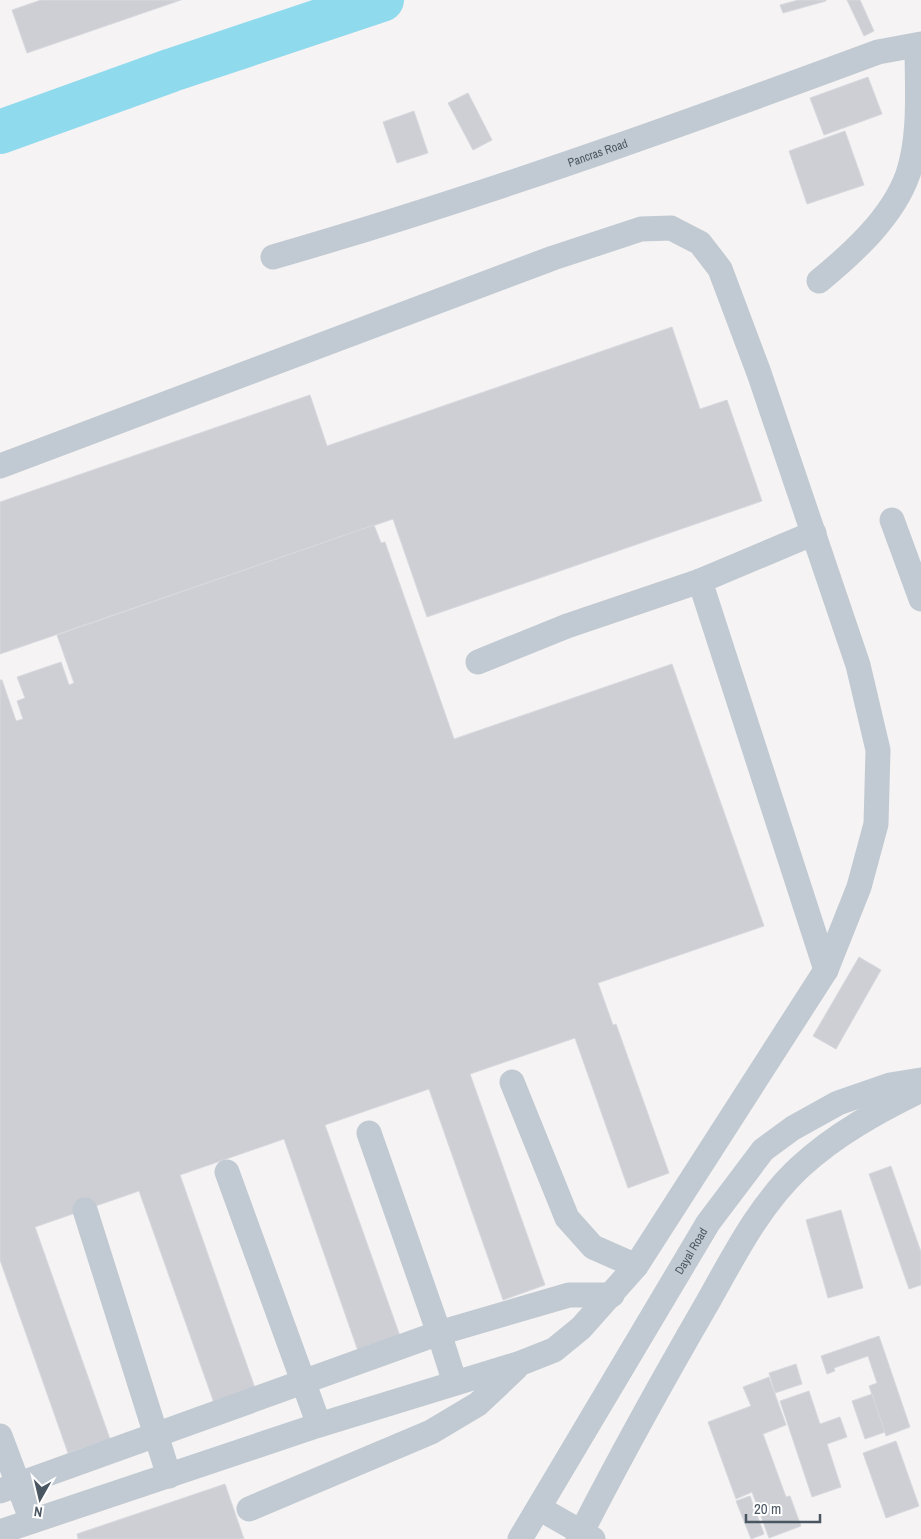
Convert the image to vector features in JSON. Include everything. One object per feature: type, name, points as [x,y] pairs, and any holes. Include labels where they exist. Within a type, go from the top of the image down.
[{"type":"street","name":"Pancras Road","points":[[272,257],[353,234],[589,157],[878,52],[919,45]]},
{"type":"street","points":[[819,282],[859,248],[899,196],[908,174],[915,143],[919,45]]},
{"type":"street","points":[[0,466],[553,258],[641,229],[671,228],[700,243],[720,269],[759,373],[858,665],[878,750],[876,824],[859,887],[826,970],[636,1266],[581,1328],[554,1350],[522,1363],[319,1425],[0,1532]]},
{"type":"street","points":[[892,520],[921,599]]},
{"type":"street","points":[[478,662],[567,626],[700,581],[814,533]]},
{"type":"street","points":[[700,581],[826,970]]},
{"type":"street","name":"Dayal Road","points":[[522,1538],[708,1223],[763,1150],[793,1128],[838,1103],[890,1085],[921,1080]]},
{"type":"street","points":[[512,1082],[567,1218],[593,1247],[636,1266]]},
{"type":"street","points":[[539,1508],[584,1537],[675,1358],[745,1238],[771,1198],[800,1167],[832,1141],[878,1112],[921,1090]]},
{"type":"street","points":[[369,1133],[455,1383]]},
{"type":"street","points":[[227,1172],[319,1425]]},
{"type":"street","points":[[85,1210],[169,1476]]},
{"type":"street","points":[[9,1488],[439,1333],[569,1295],[612,1295]]},
{"type":"street","points":[[249,1509],[431,1432],[478,1404],[522,1363]]},
{"type":"street","points":[[0,1436],[9,1488],[32,1521]]},
{"type":"building","points":[[41,0],[181,0],[27,53],[12,10]]},
{"type":"building","points":[[798,0],[826,1],[783,13],[780,5]]},
{"type":"building","points":[[847,0],[860,0],[874,31],[864,36]]},
{"type":"building","points":[[868,77],[882,114],[824,135],[810,98]]},
{"type":"building","points":[[468,93],[492,140],[473,150],[448,103]]},
{"type":"building","points":[[414,111],[428,153],[397,163],[383,122]]},
{"type":"building","points":[[845,131],[864,185],[807,204],[789,151]]},
{"type":"building","points":[[672,327],[700,409],[727,400],[762,501],[427,617],[393,519],[0,654],[0,502],[310,395],[327,446]]},
{"type":"building","points":[[374,525],[381,543],[385,542],[454,739],[672,664],[764,926],[598,983],[613,1025],[616,1024],[669,1173],[628,1188],[575,1038],[470,1074],[545,1285],[503,1300],[429,1089],[325,1125],[400,1336],[358,1351],[284,1139],[180,1175],[255,1388],[214,1403],[139,1191],[35,1227],[110,1439],[68,1453],[0,1260],[0,680],[2,680],[16,721],[23,719],[17,701],[25,698],[17,677],[61,662],[69,685],[74,683],[57,635]]},
{"type":"building","points":[[859,957],[881,970],[836,1049],[813,1036]]},
{"type":"building","points":[[891,1166],[921,1252],[921,1285],[909,1289],[869,1174]]},
{"type":"building","points":[[841,1210],[863,1288],[828,1298],[806,1220]]},
{"type":"building","points":[[879,1336],[910,1427],[886,1436],[869,1386],[877,1383],[868,1356],[834,1368],[835,1371],[827,1374],[821,1356]]},
{"type":"building","points":[[796,1364],[802,1384],[775,1393],[769,1373]]},
{"type":"building","points":[[769,1377],[786,1425],[763,1434],[786,1497],[790,1496],[801,1526],[769,1538],[752,1492],[736,1499],[708,1422],[751,1406],[743,1387]]},
{"type":"building","points":[[809,1391],[820,1424],[840,1417],[847,1437],[827,1444],[841,1487],[812,1497],[780,1401]]},
{"type":"building","points":[[872,1394],[885,1432],[865,1439],[852,1401]]},
{"type":"building","points":[[896,1441],[919,1506],[886,1518],[863,1453]]},
{"type":"building","points":[[225,1484],[244,1539],[78,1539],[77,1534]]},
{"type":"building","points":[[750,1496],[764,1534],[751,1539],[736,1501]]},
{"type":"waterway","points":[[0,132],[172,70],[382,0]]}]
